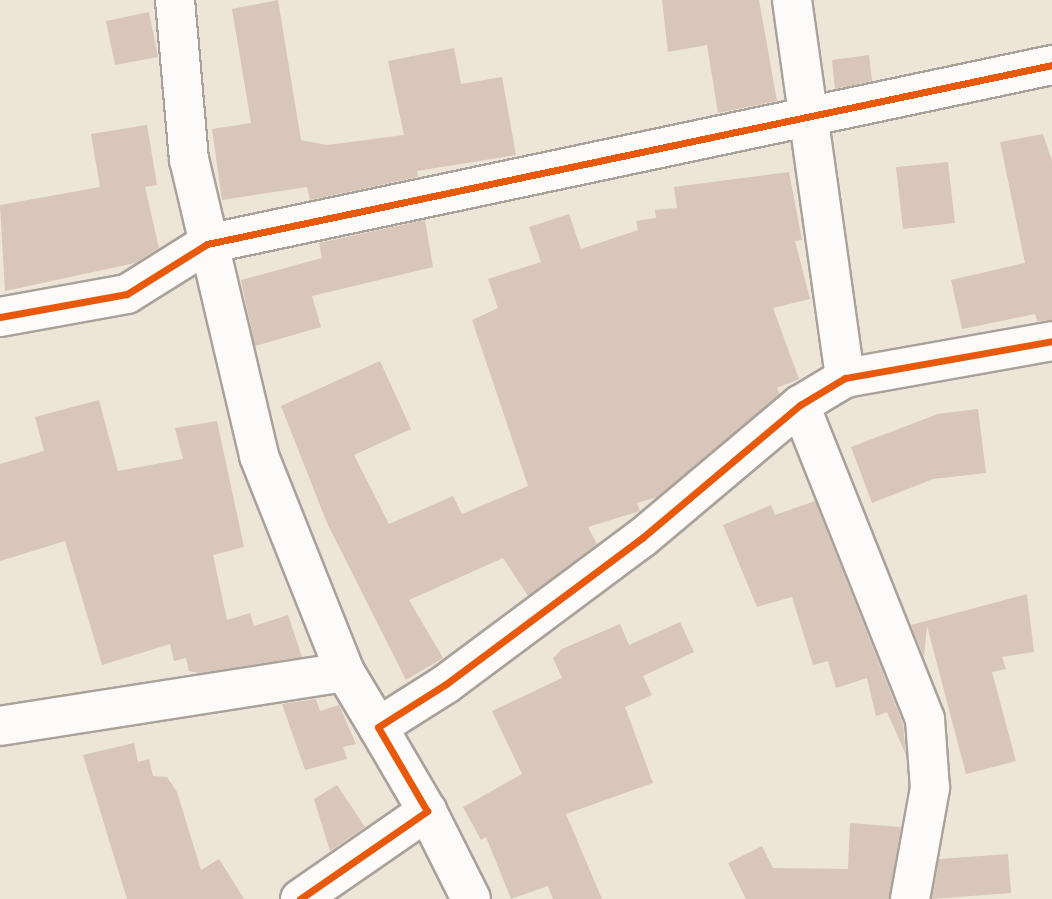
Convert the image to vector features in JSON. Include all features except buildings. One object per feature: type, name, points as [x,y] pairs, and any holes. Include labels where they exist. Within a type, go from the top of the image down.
[{"type":"street","points":[[175,0],[189,159],[206,244],[259,456],[345,672],[427,811],[471,899]]},
{"type":"street","points":[[792,0],[806,121],[845,378]]},
{"type":"street","points":[[0,317],[127,294],[206,244],[806,121],[1052,65]]},
{"type":"street","points":[[378,727],[446,684],[642,538],[800,405],[845,378],[1052,341]]},
{"type":"street","points":[[800,405],[925,719],[930,788],[910,899]]},
{"type":"street","points":[[0,726],[345,672]]},
{"type":"street","points":[[300,899],[427,811]]},
{"type":"cycle path","points":[[0,317],[127,294],[207,244],[1052,65]]},
{"type":"cycle path","points":[[300,899],[427,811],[378,727],[446,684],[642,538],[800,405],[845,378],[1052,341]]}]
